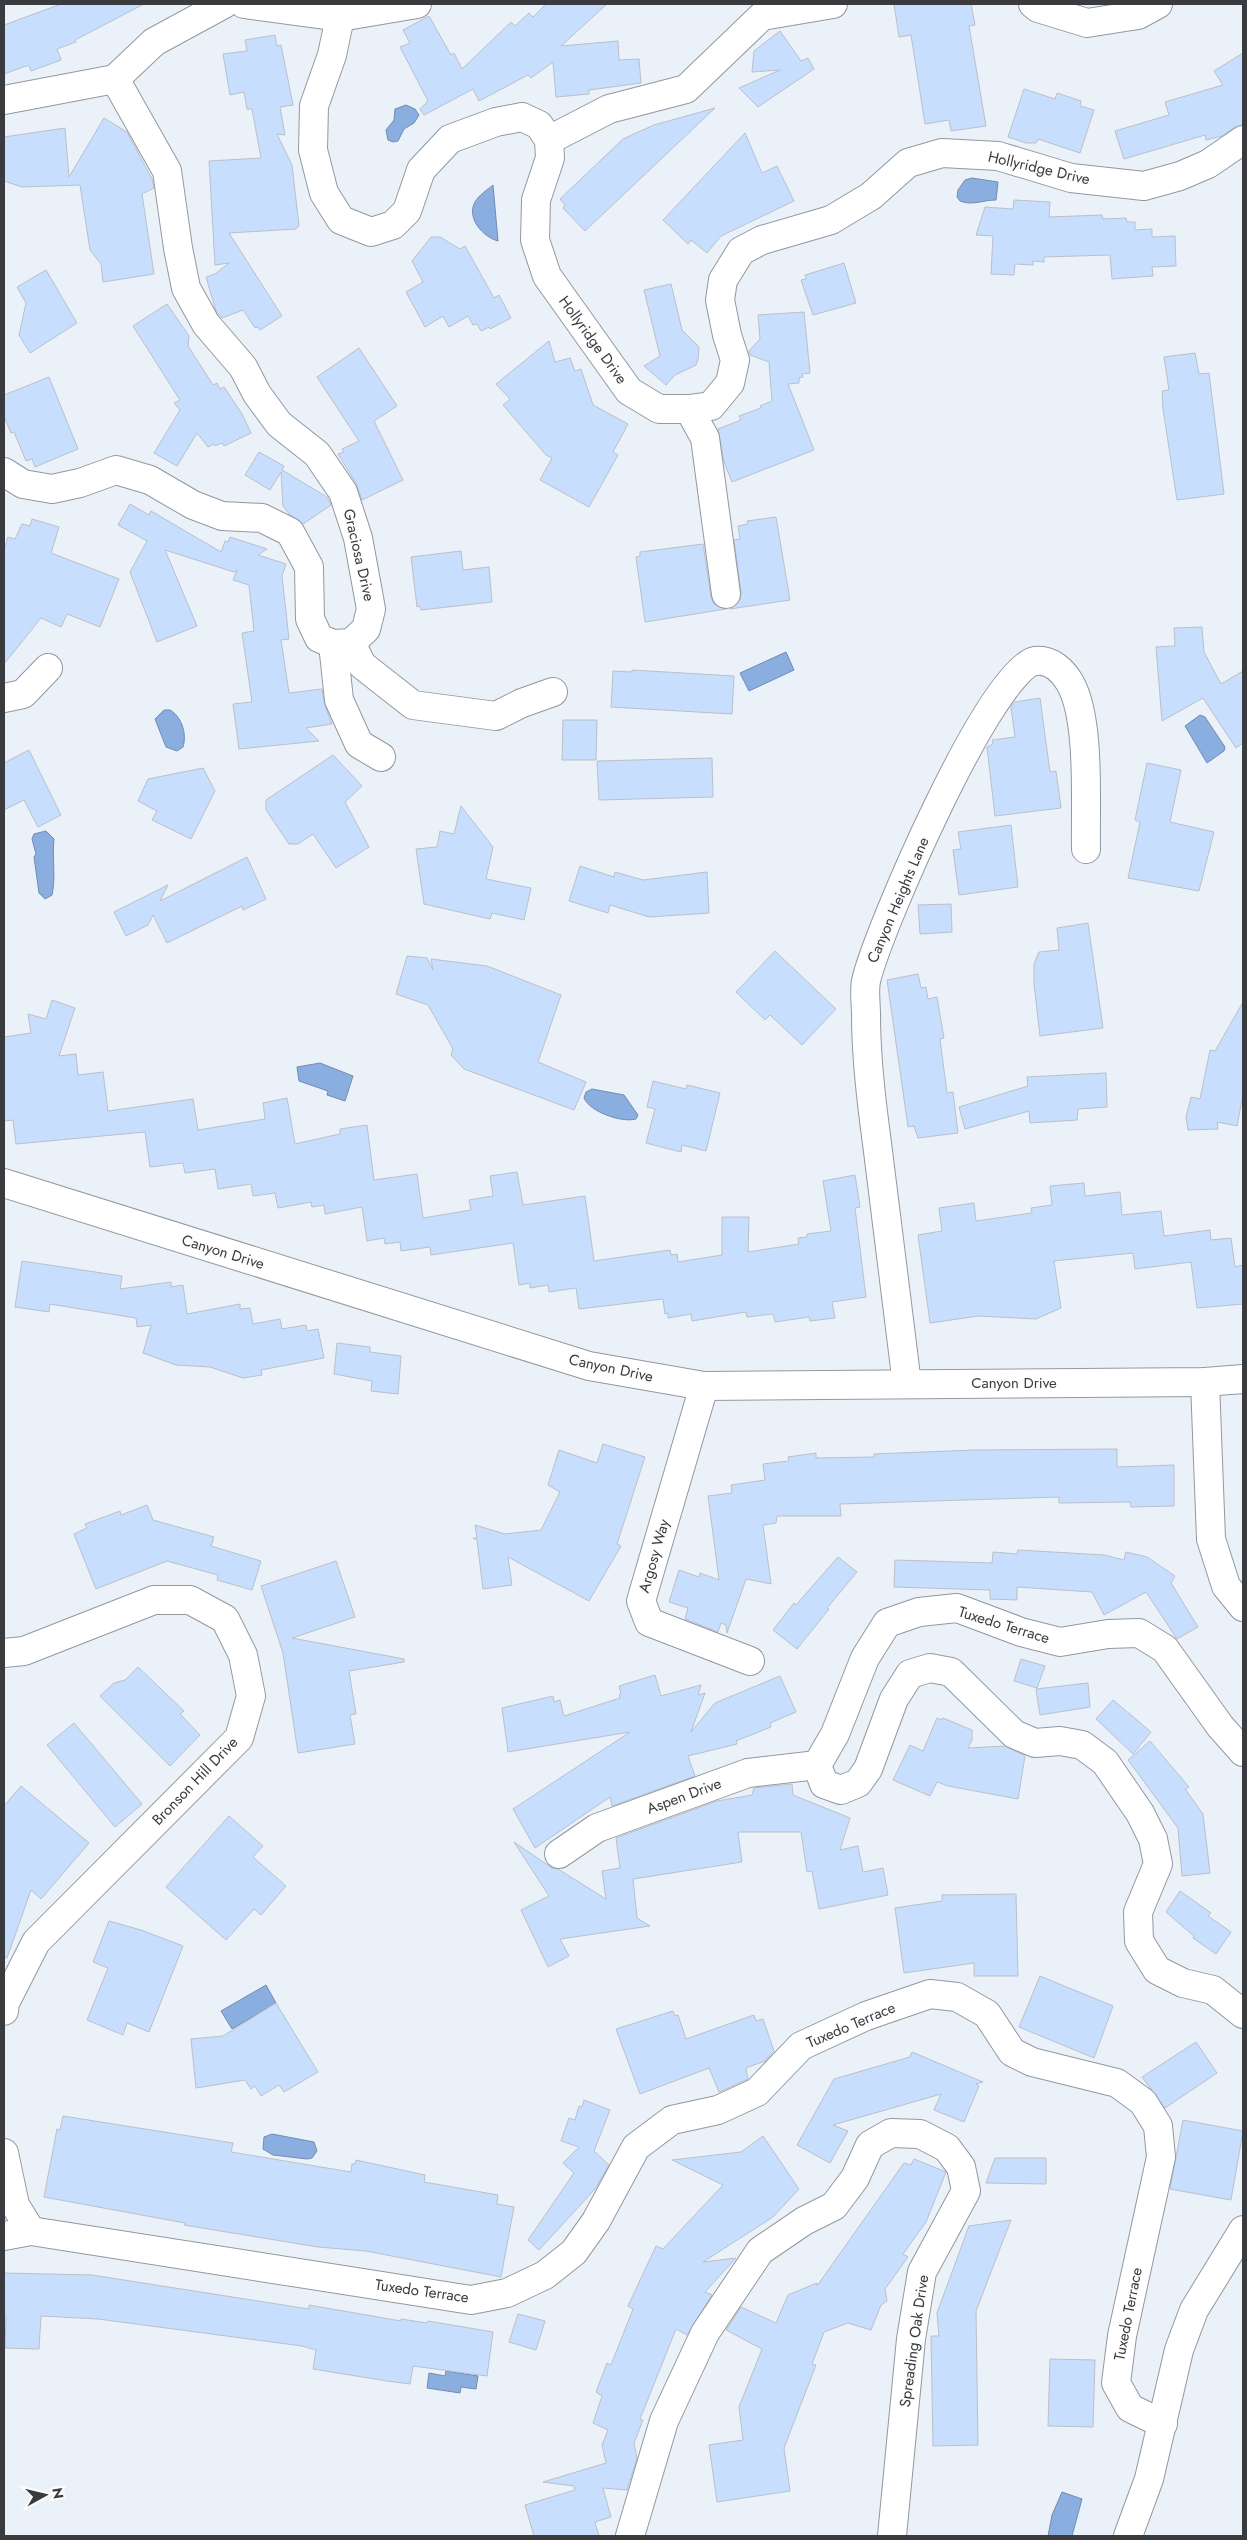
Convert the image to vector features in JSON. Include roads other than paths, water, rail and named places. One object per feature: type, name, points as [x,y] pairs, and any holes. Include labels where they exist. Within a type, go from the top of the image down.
[{"type":"street","points":[[4,100],[115,79],[154,42],[224,4]]},
{"type":"street","points":[[244,4],[340,18],[417,4]]},
{"type":"street","points":[[340,18],[332,55],[314,106],[313,150],[324,193],[341,220],[371,232],[394,225],[407,211],[421,170],[450,139],[496,122],[522,117],[539,125],[549,140],[609,109],[686,89],[762,16],[834,4]]},
{"type":"street","points":[[1033,4],[1038,8],[1087,23],[1138,15],[1158,4]]},
{"type":"street","name":"Graciosa Drive","points":[[115,79],[167,171],[186,288],[206,324],[243,367],[257,394],[279,424],[317,454],[343,492],[358,538],[371,609],[366,629],[342,643]]},
{"type":"street","name":"Hollyridge Drive","points":[[549,140],[550,158],[536,200],[535,240],[547,276],[629,391],[659,409],[689,410],[711,406],[730,383],[735,360],[727,336],[720,300],[723,280],[741,251],[762,240],[831,220],[871,196],[908,163],[942,153],[998,156],[1071,178],[1144,186],[1180,176],[1208,164],[1243,140]]},
{"type":"street","points":[[689,410],[705,438],[726,594]]},
{"type":"street","points":[[4,472],[23,484],[52,490],[80,483],[116,470],[150,480],[193,505],[222,516],[262,518],[290,532],[309,567],[310,619],[319,638],[342,643],[362,665],[413,704],[496,716],[522,703],[553,692]]},
{"type":"street","points":[[342,643],[340,700],[359,744],[381,757]]},
{"type":"street","name":"Canyon Heights Lane","points":[[907,1384],[866,1058],[866,984],[876,946],[944,794],[984,717],[1019,671],[1033,661],[1047,661],[1060,670],[1072,685],[1083,721],[1086,849]]},
{"type":"street","points":[[4,698],[23,694],[48,668]]},
{"type":"street","name":"Canyon Drive","points":[[4,1183],[589,1366],[704,1386],[1205,1382],[1243,1379]]},
{"type":"street","points":[[1205,1382],[1211,1539],[1226,1586],[1243,1607]]},
{"type":"street","name":"Argosy Way","points":[[704,1386],[641,1601],[649,1622],[750,1662]]},
{"type":"street","name":"Bronson Hill Drive","points":[[4,1653],[24,1651],[154,1600],[190,1600],[225,1618],[243,1655],[252,1696],[239,1738],[36,1942],[5,2003],[4,2011]]},
{"type":"street","name":"Tuxedo Terrace","points":[[817,1765],[835,1734],[865,1658],[887,1623],[919,1612],[957,1608],[1021,1632],[1060,1642],[1108,1634],[1139,1633],[1165,1649],[1220,1726],[1243,1752]]},
{"type":"street","points":[[817,1765],[824,1784],[841,1790],[858,1783],[868,1769],[894,1699],[910,1674],[930,1668],[951,1672],[1014,1734],[1035,1743],[1060,1741],[1082,1745],[1105,1762],[1140,1813],[1153,1839],[1158,1864],[1138,1912],[1139,1941],[1156,1970],[1183,1983],[1212,1990],[1243,2014]]},
{"type":"street","name":"Aspen Drive","points":[[559,1854],[597,1828],[748,1773],[817,1765]]},
{"type":"street","name":"Tuxedo Terrace","points":[[4,2236],[31,2231],[471,2300],[507,2293],[545,2275],[574,2252],[596,2221],[636,2147],[672,2120],[718,2110],[757,2092],[801,2046],[866,2016],[930,1994],[957,1997],[987,2014],[1012,2052],[1032,2062],[1117,2083],[1143,2102],[1158,2126],[1161,2157],[1122,2336],[1116,2383],[1130,2408],[1163,2424]]},
{"type":"street","name":"Spreading Oak Drive","points":[[630,2536],[664,2421],[706,2333],[760,2251],[804,2220],[834,2206],[855,2178],[870,2145],[891,2133],[920,2134],[947,2148],[961,2167],[966,2191],[922,2272],[911,2339],[892,2536]]},
{"type":"street","points":[[4,2153],[15,2205],[31,2231]]},
{"type":"street","points":[[1128,2536],[1150,2479],[1179,2350],[1194,2310],[1243,2230]]},
{"type":"water","points":[[406,105],[415,109],[419,115],[414,123],[404,129],[398,141],[388,140],[386,130],[394,120],[395,109]]},
{"type":"water","points":[[972,178],[998,182],[996,200],[973,203],[960,201],[957,197],[958,190],[965,180]]},
{"type":"water","points":[[493,185],[498,241],[482,231],[474,220],[473,214],[473,208],[477,199]]},
{"type":"water","points":[[786,652],[794,670],[749,691],[740,673]]},
{"type":"water","points":[[164,710],[170,710],[178,717],[184,731],[183,747],[177,751],[166,747],[155,719]]},
{"type":"water","points":[[1200,715],[1205,717],[1225,747],[1224,751],[1207,763],[1185,726]]},
{"type":"water","points":[[46,831],[54,839],[54,875],[52,895],[45,899],[39,893],[34,857],[36,854],[32,839],[34,834]]},
{"type":"water","points":[[320,1063],[353,1076],[345,1101],[327,1095],[328,1091],[299,1081],[297,1067]]},
{"type":"water","points":[[592,1089],[624,1095],[638,1115],[636,1119],[615,1118],[593,1108],[584,1098],[586,1092]]},
{"type":"water","points":[[266,1985],[276,2003],[232,2029],[221,2011]]},
{"type":"water","points":[[272,2134],[314,2142],[317,2151],[312,2158],[307,2159],[273,2155],[263,2149],[264,2137]]},
{"type":"water","points":[[446,2371],[478,2376],[476,2389],[461,2387],[460,2393],[427,2388],[429,2373],[445,2376]]},
{"type":"water","points":[[1062,2492],[1082,2499],[1072,2536],[1048,2536],[1052,2515]]}]
